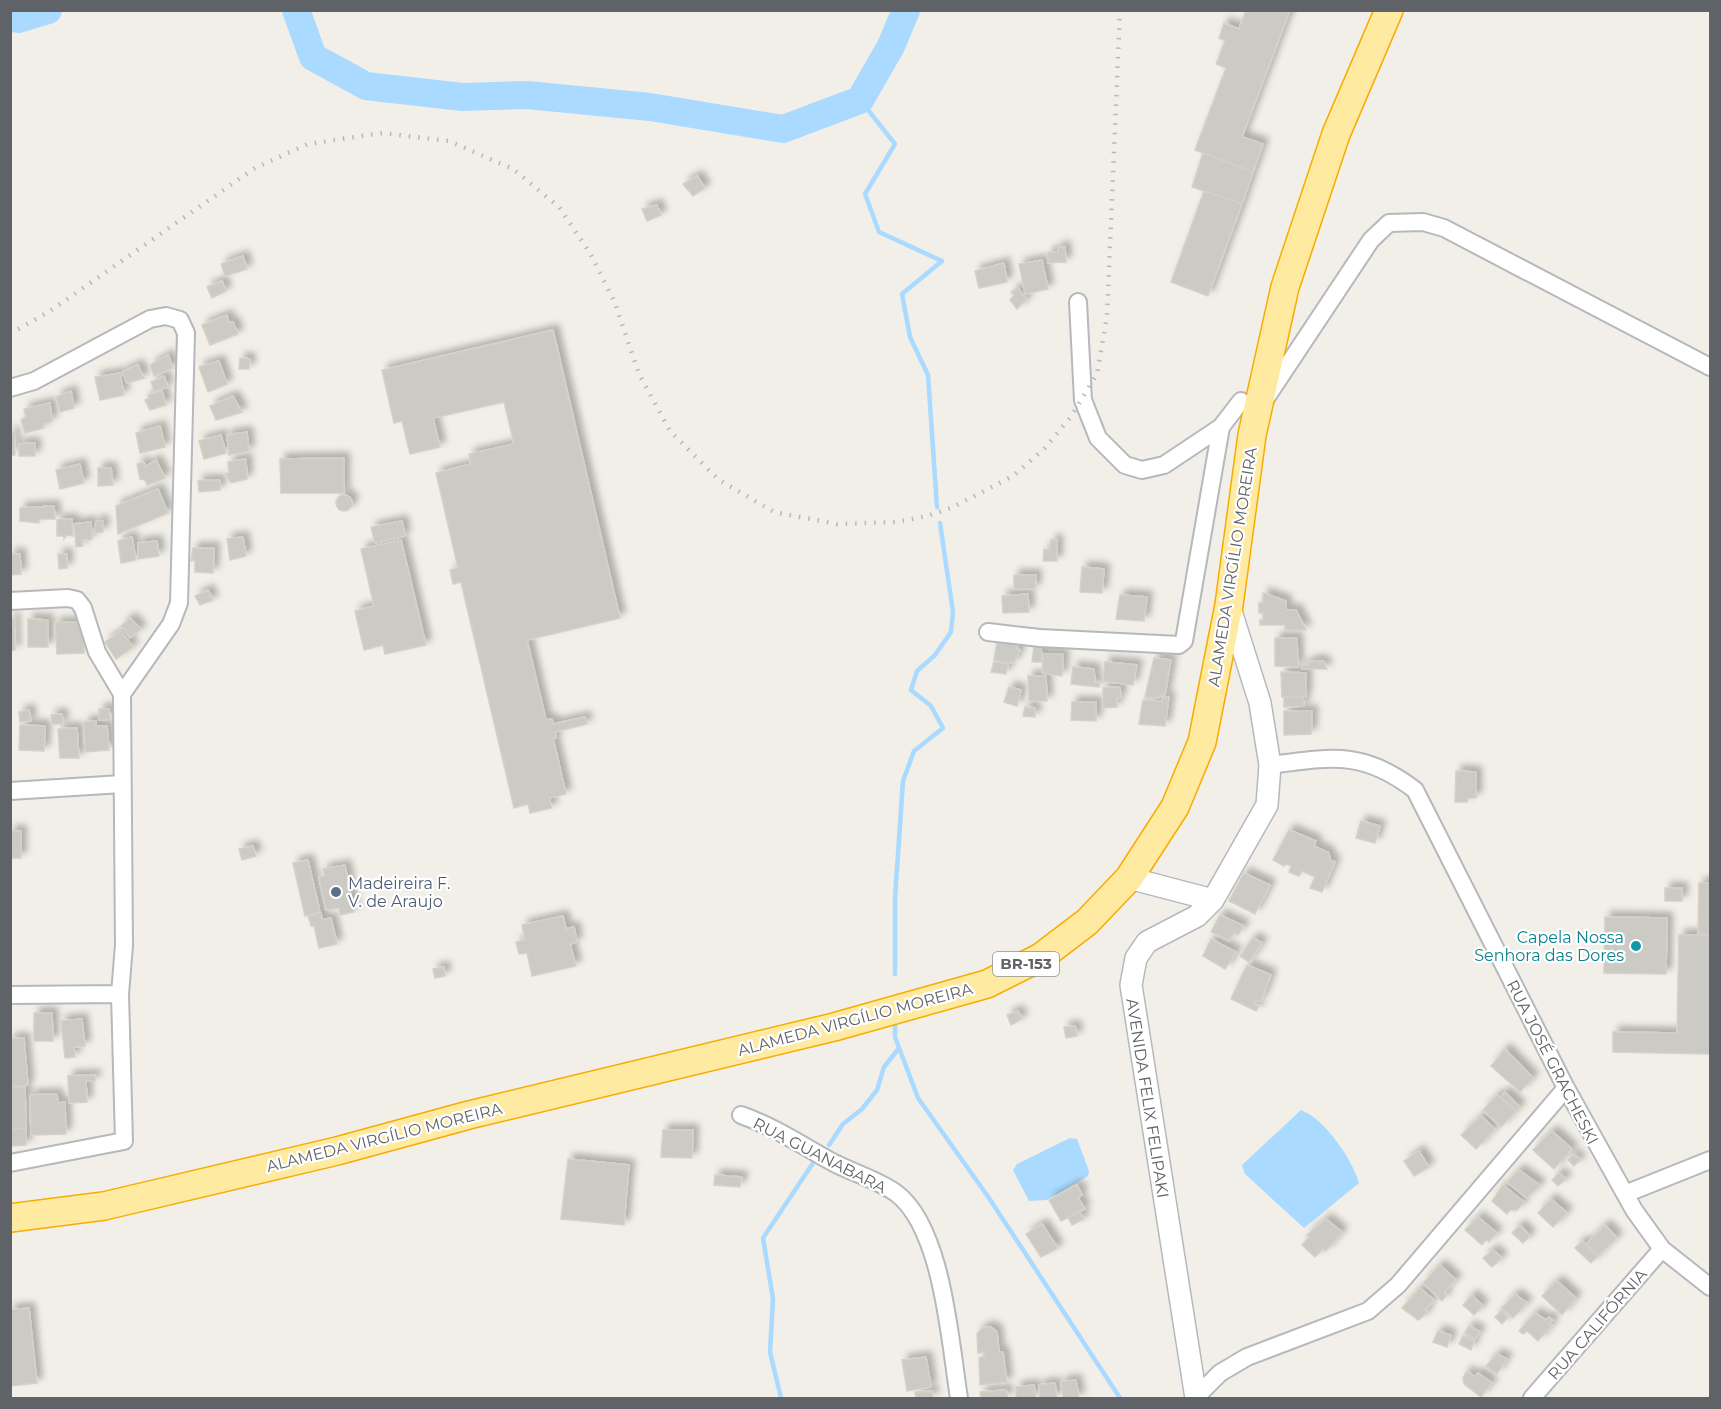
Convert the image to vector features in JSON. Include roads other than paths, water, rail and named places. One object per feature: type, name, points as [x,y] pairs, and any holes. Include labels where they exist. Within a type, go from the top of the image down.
[{"type":"highway","name":"ALAMEDA VIRGÍLIO MOREIRA","points":[[10,1201],[101,1189],[829,1011],[980,969],[1032,942],[1076,909],[1120,863],[1160,799],[1185,737],[1249,406],[1269,282],[1317,139],[1371,10]]},
{"type":"highway","name":"ALAMEDA VIRGÍLIO MOREIRA","points":[[10,1218],[104,1206],[326,1154],[469,1115],[834,1027],[987,984],[1041,957],[1087,922],[1129,878],[1175,807],[1202,742],[1229,605],[1252,435],[1249,406],[1285,287],[1336,134],[1389,10]]},
{"type":"street","points":[[1077,302],[1083,400],[1098,438],[1125,465],[1142,470],[1164,465],[1249,406],[1371,240],[1389,223],[1423,222],[1444,228],[1710,367]]},
{"type":"street","points":[[10,388],[34,381],[150,319],[166,316],[180,320],[186,333],[179,603],[171,624],[122,694]]},
{"type":"street","points":[[988,632],[1040,638],[1179,645],[1184,641],[1221,427]]},
{"type":"street","points":[[10,601],[68,598],[77,600],[83,608],[97,652],[122,694],[124,945],[120,994],[124,1141],[10,1163]]},
{"type":"street","name":"AVENIDA FELIX FELIPAKI","points":[[1196,1398],[1131,985],[1136,958],[1147,942],[1197,916],[1213,900],[1267,805],[1270,765],[1260,703],[1229,605]]},
{"type":"street","name":"RUA JOSÉ GRACHESKI","points":[[1270,765],[1323,759],[1358,760],[1390,771],[1415,790],[1566,1088],[1624,1194],[1662,1249],[1710,1287]]},
{"type":"street","points":[[10,791],[122,784]]},
{"type":"street","points":[[1129,878],[1213,900]]},
{"type":"street","points":[[10,996],[120,994]]},
{"type":"street","points":[[1196,1398],[1220,1373],[1247,1357],[1368,1311],[1398,1285],[1566,1088]]},
{"type":"street","name":"RUA GUANABARA","points":[[741,1115],[782,1132],[834,1163],[896,1194],[921,1221],[933,1253],[940,1284],[959,1398]]},
{"type":"street","points":[[1624,1194],[1710,1160]]},
{"type":"street","name":"RUA CALIFÓRNIA","points":[[1532,1398],[1662,1249]]},
{"type":"water","points":[[1301,1110],[1319,1122],[1336,1141],[1359,1183],[1304,1228],[1245,1174],[1242,1165]]},
{"type":"water","points":[[1070,1138],[1077,1139],[1089,1171],[1088,1176],[1047,1200],[1029,1201],[1013,1170],[1017,1164]]},
{"type":"waterway","points":[[10,17],[18,19],[48,10]]},
{"type":"waterway","points":[[296,10],[313,57],[366,86],[462,97],[527,95],[650,107],[783,129],[860,100],[891,46],[906,10]]},
{"type":"waterway","points":[[860,100],[895,144],[865,194],[879,232],[942,261],[902,294],[910,337],[928,375],[937,507]]},
{"type":"waterway","points":[[895,974],[895,898],[903,781],[914,751],[943,728],[931,706],[911,690],[917,671],[935,655],[951,632],[953,612],[940,523]]},
{"type":"waterway","points":[[895,1023],[895,1037],[918,1098],[989,1198],[1120,1398]]},
{"type":"waterway","points":[[829,1145],[843,1124],[862,1109],[877,1090],[884,1067],[899,1048]]},
{"type":"waterway","points":[[781,1398],[770,1352],[773,1299],[763,1238],[813,1163]]},
{"type":"railway","points":[[10,334],[50,311],[255,168],[308,144],[382,133],[449,141],[513,169],[559,207],[590,253],[615,303],[639,374],[670,431],[719,480],[774,512],[837,524],[897,522],[927,516],[951,508],[1013,476],[1044,449],[1070,418],[1097,374],[1107,316],[1120,10]]},
{"type":"place","name":"Madeireira F. V. de Araujo","points":[[336,892]]},
{"type":"place","name":"Capela Nossa Senhora das Dores","points":[[1636,946]]}]
